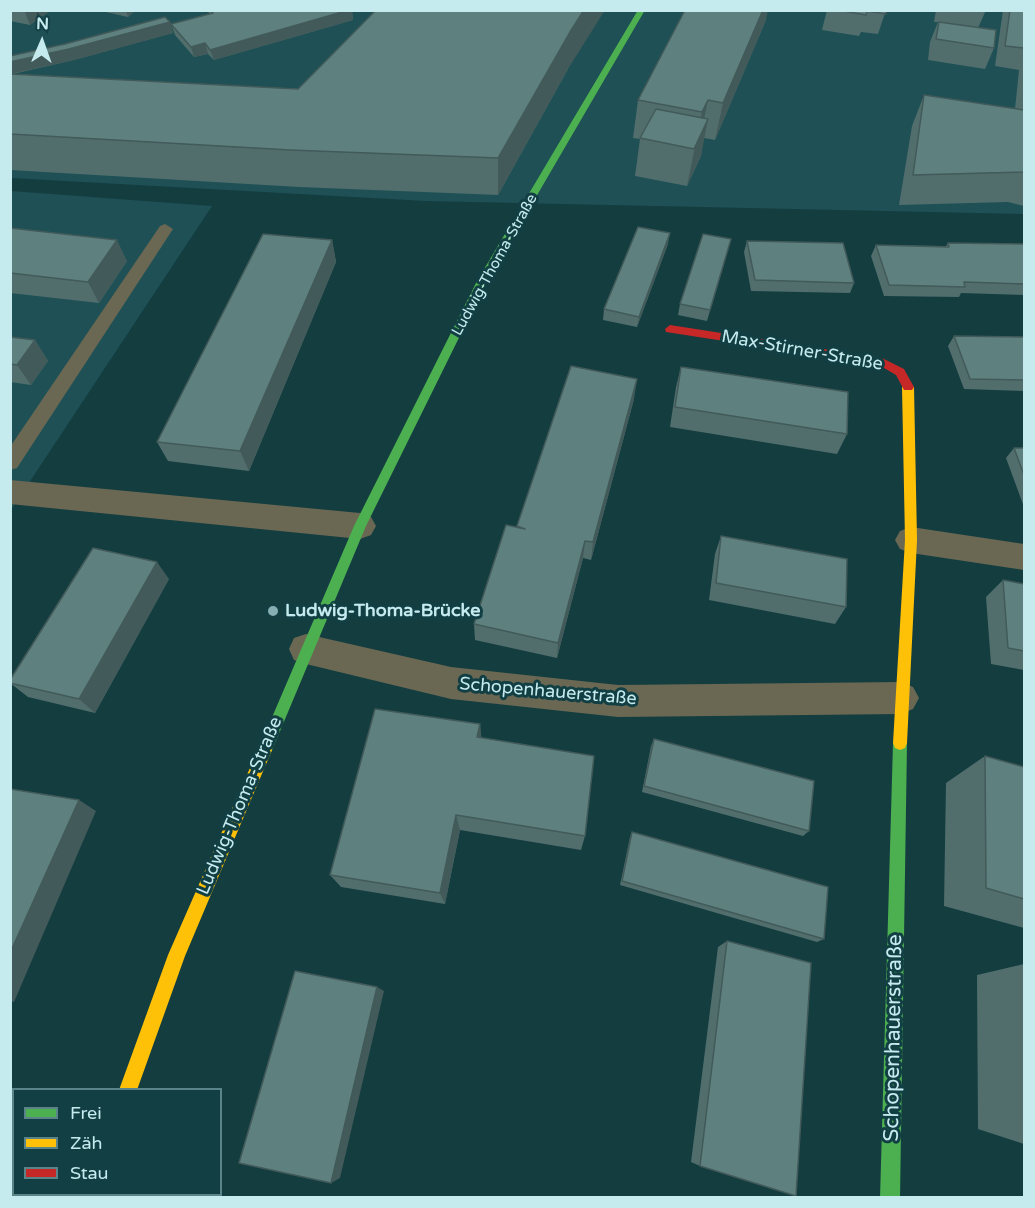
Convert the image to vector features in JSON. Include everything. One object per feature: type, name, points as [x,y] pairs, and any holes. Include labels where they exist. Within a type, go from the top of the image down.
[{"type":"street","name":"Ludwig-Thoma-Straße","points":[[128,1088],[177,955],[360,526],[482,281],[642,10]]},
{"type":"street","name":"Max-Stirner-Straße","points":[[670,329],[882,362],[899,371],[906,380],[909,390],[911,540]]},
{"type":"street","points":[[10,492],[360,526]]},
{"type":"street","points":[[911,540],[1024,557]]},
{"type":"street","name":"Schopenhauerstraße","points":[[890,1197],[901,698],[911,540]]},
{"type":"street","name":"Schopenhauerstraße","points":[[306,649],[451,683],[618,701],[901,698]]},
{"type":"lane","points":[[10,463],[165,229]]},
{"type":"shaded area","points":[[10,11],[1024,11],[1024,214],[426,201],[11,178]]},
{"type":"shaded area","points":[[11,191],[212,206],[11,510]]},
{"type":"building","points":[[211,10],[349,10],[210,50],[205,43],[191,47],[171,24],[213,13]]},
{"type":"building","points":[[376,10],[584,10],[498,158],[290,150],[10,134],[10,74],[298,89]]},
{"type":"building","points":[[685,10],[763,10],[723,103],[708,100],[702,112],[638,100]]},
{"type":"building","points":[[838,10],[886,10],[886,14],[867,11],[866,15]]},
{"type":"building","points":[[1010,10],[1024,10],[1024,48],[1005,46]]},
{"type":"building","points":[[165,17],[170,22],[10,62],[10,56]]},
{"type":"building","points":[[939,22],[996,30],[994,48],[936,39]]},
{"type":"building","points":[[924,95],[1024,110],[1024,172],[913,175]]},
{"type":"building","points":[[656,109],[708,119],[694,149],[640,138]]},
{"type":"building","points":[[638,227],[670,233],[639,317],[604,309]]},
{"type":"building","points":[[10,228],[117,240],[88,282],[10,273]]},
{"type":"building","points":[[263,234],[332,240],[240,451],[157,442]]},
{"type":"building","points":[[703,234],[731,239],[710,310],[680,304]]},
{"type":"building","points":[[747,241],[843,243],[854,283],[755,280]]},
{"type":"building","points":[[948,243],[1024,244],[1024,284],[964,282],[965,287],[889,285],[876,245],[949,247]]},
{"type":"building","points":[[954,336],[1024,337],[1024,380],[970,379]]},
{"type":"building","points":[[10,337],[35,340],[17,365],[10,364]]},
{"type":"building","points":[[571,366],[637,379],[593,542],[585,541],[558,643],[474,624],[506,525],[525,529],[517,526]]},
{"type":"building","points":[[681,367],[848,392],[847,434],[675,407]]},
{"type":"building","points":[[1014,448],[1024,448],[1024,475]]},
{"type":"building","points":[[721,536],[847,559],[846,607],[716,583]]},
{"type":"building","points":[[93,548],[157,562],[79,699],[10,683],[10,680]]},
{"type":"building","points":[[1003,580],[1024,584],[1024,651],[1008,648]]},
{"type":"building","points":[[375,709],[480,724],[477,737],[594,756],[585,836],[456,815],[440,893],[330,875]]},
{"type":"building","points":[[654,739],[814,781],[809,831],[644,786]]},
{"type":"building","points":[[985,756],[1024,767],[1024,899],[986,888]]},
{"type":"building","points":[[10,789],[79,800],[10,953]]},
{"type":"building","points":[[632,832],[828,887],[824,939],[622,881]]},
{"type":"building","points":[[727,941],[811,963],[796,1196],[700,1166]]},
{"type":"building","points":[[295,971],[377,987],[331,1183],[239,1163]]},
{"type":"traffic: fast","points":[[265,750],[360,526],[482,281],[642,10]]},
{"type":"traffic: fast","points":[[890,1198],[900,743]]},
{"type":"traffic: slow","points":[[900,743],[911,540],[908,387]]},
{"type":"traffic: slow","points":[[129,1088],[177,955],[265,750]]},
{"type":"traffic: jam","points":[[670,329],[882,362],[900,372],[908,387]]},
{"type":"place","name":"Ludwig-Thoma-Brücke","points":[[273,611]]}]
